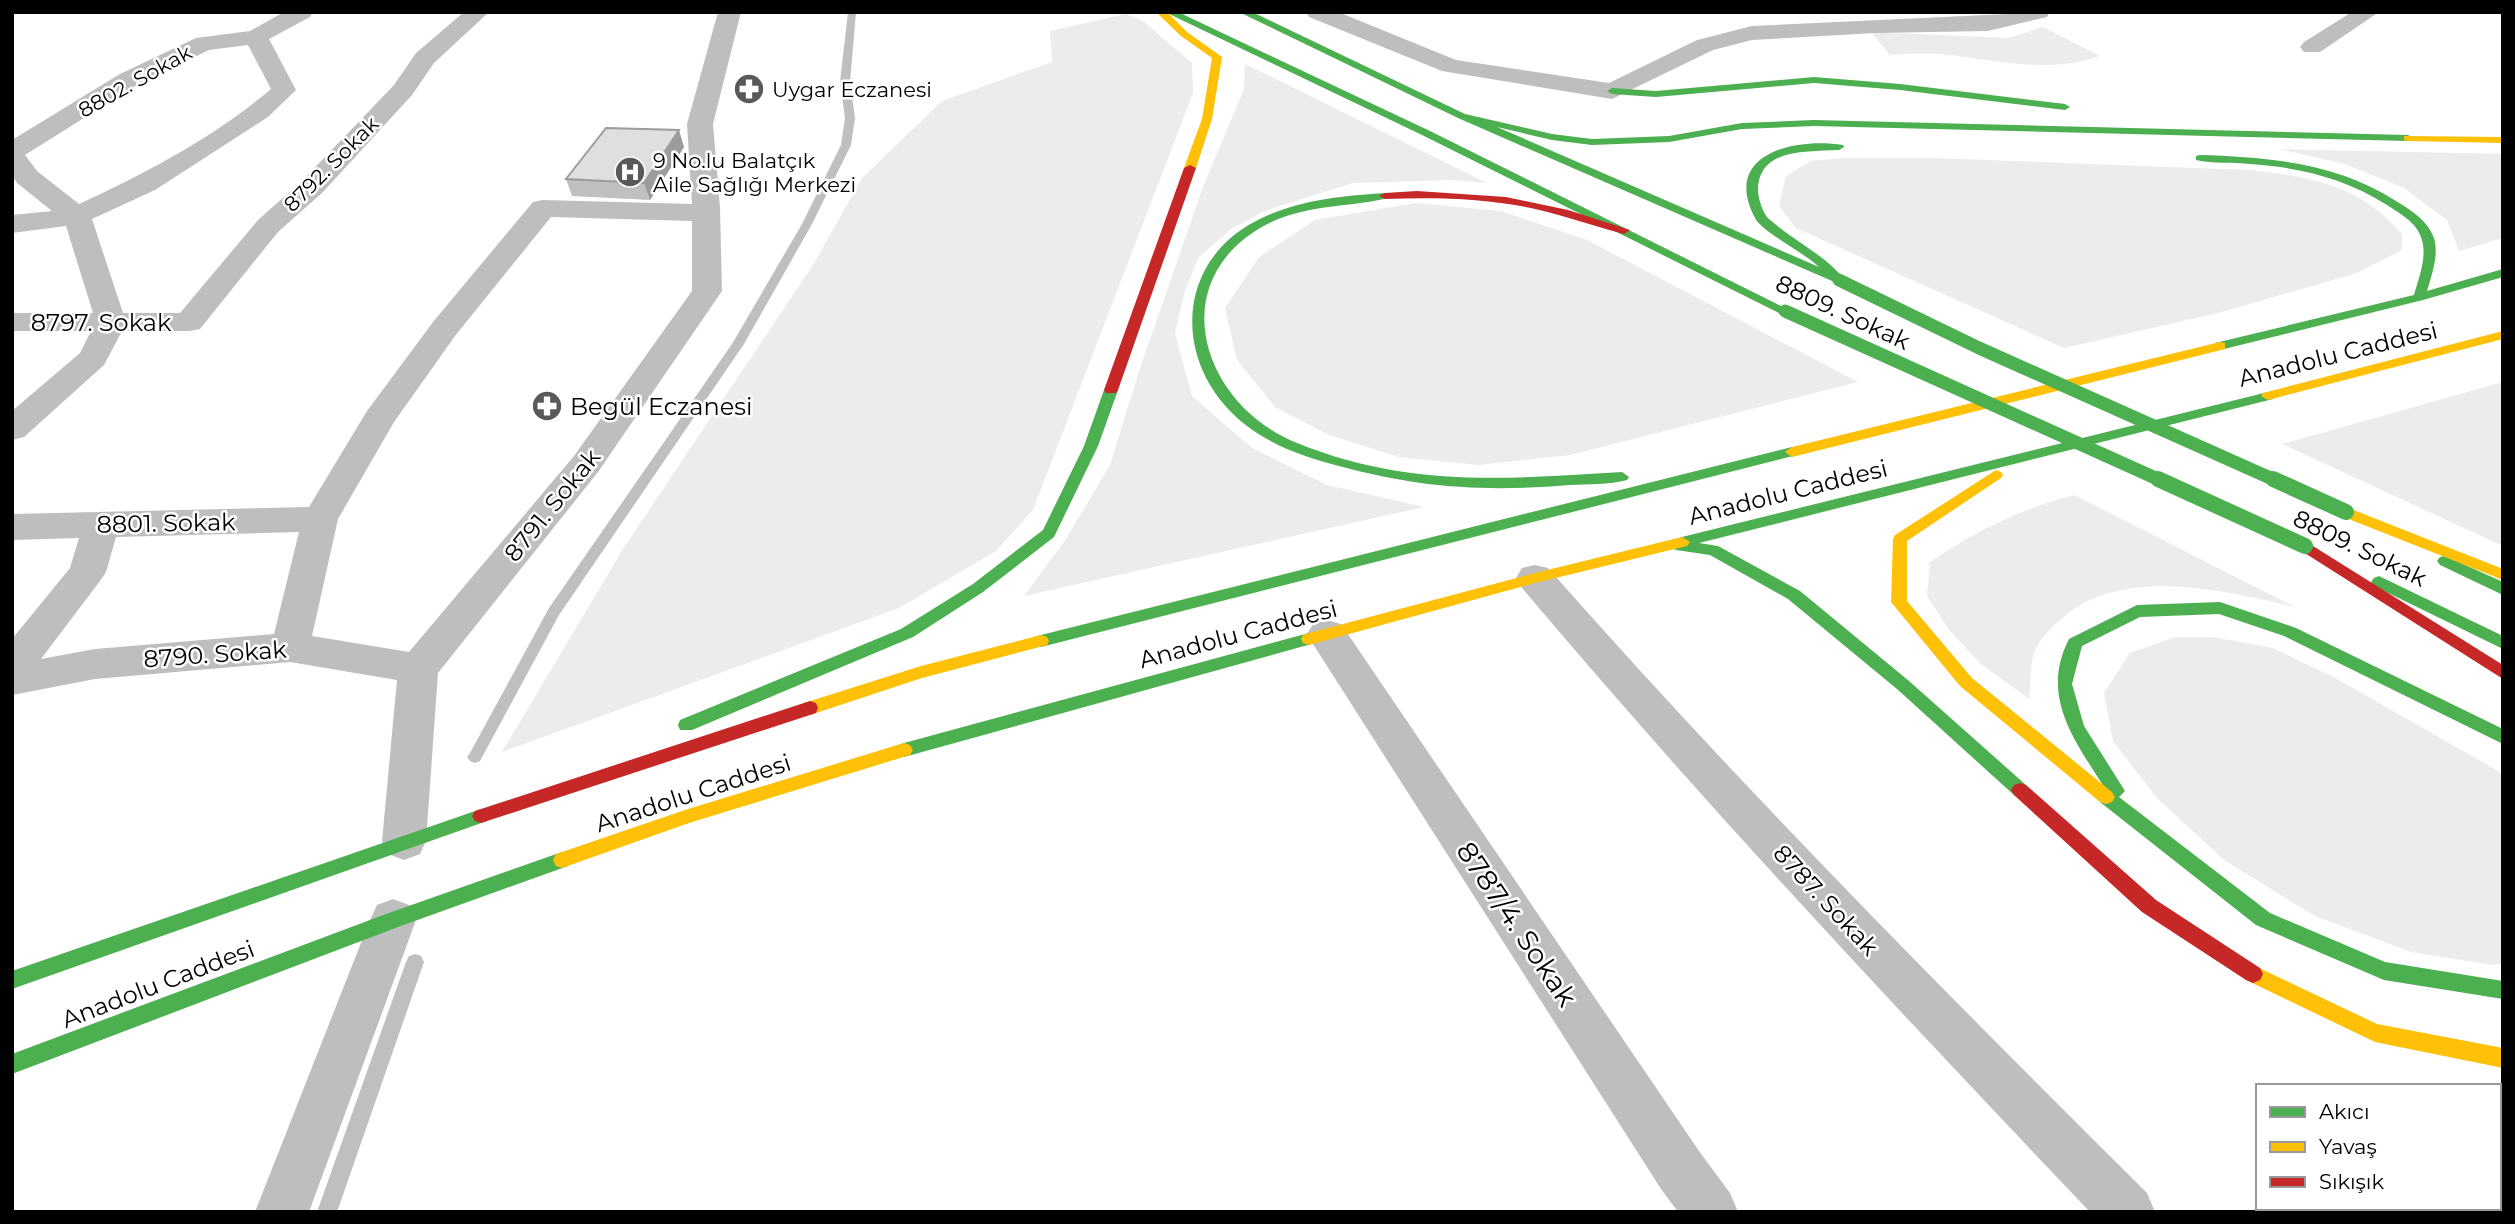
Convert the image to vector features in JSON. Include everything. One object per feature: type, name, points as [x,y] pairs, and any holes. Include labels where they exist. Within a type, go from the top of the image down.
[{"type":"main road","points":[[675,729],[907,633],[978,588],[1049,533],[1091,446],[1207,119],[1217,57],[1184,34],[1161,12]]},
{"type":"main road","name":"8809. Sokak","points":[[1170,12],[1785,311],[2305,546],[2503,643]]},
{"type":"main road","name":"8809. Sokak","points":[[1244,12],[1462,116],[1839,280],[1992,353],[2346,512],[2503,589]]},
{"type":"main road","points":[[1612,91],[1656,94],[1814,80],[1900,87],[2088,112],[2198,132]]},
{"type":"main road","points":[[1462,116],[1552,137],[1592,142],[1669,139],[1742,126],[1814,123],[2503,140]]},
{"type":"main road","points":[[1839,280],[1817,258],[1761,219],[1752,193],[1755,174],[1766,159],[1791,149],[1856,146]]},
{"type":"main road","points":[[2182,157],[2236,159],[2308,167],[2347,177],[2388,198],[2424,228],[2429,251],[2419,297]]},
{"type":"main road","points":[[1623,230],[1541,205],[1470,195],[1354,197],[1311,205],[1239,236],[1219,254],[1201,283],[1196,310],[1198,344],[1213,382],[1238,413],[1274,439],[1369,470],[1458,484],[1698,475]]},
{"type":"main road","name":"Anadolu Caddesi","points":[[12,981],[404,841],[921,673],[1698,475],[2419,297],[2503,273]]},
{"type":"main road","name":"Anadolu Caddesi","points":[[12,1064],[393,920],[701,812],[943,738],[1535,578],[2018,460],[2503,335]]},
{"type":"main road","points":[[2018,460],[1900,539],[1899,602],[1966,682],[2134,820],[2263,919],[2384,971],[2503,990]]},
{"type":"main road","points":[[2346,512],[2503,575]]},
{"type":"main road","points":[[1670,544],[1713,550],[1794,595],[1903,685],[2149,906],[2267,983],[2375,1033],[2503,1058]]},
{"type":"main road","points":[[2305,546],[2454,645],[2503,673]]},
{"type":"main road","points":[[2134,820],[2076,728],[2064,684],[2075,643],[2137,611],[2220,608],[2290,632],[2503,737]]},
{"type":"main road","points":[[404,841],[598,761]]},
{"type":"street","name":"8802. Sokak","points":[[16,165],[129,79],[204,43],[256,37],[302,12]]},
{"type":"street","name":"8792. Sokak","points":[[189,321],[268,226],[313,186],[402,90],[425,58],[478,12]]},
{"type":"street","name":"8791. Sokak","points":[[418,669],[586,464],[706,291],[706,213],[700,124],[730,12]]},
{"type":"street","points":[[1317,12],[1451,66],[1612,91],[1705,45],[1752,33],[1840,27],[1988,24],[2039,12]]},
{"type":"street","points":[[2312,47],[2368,12]]},
{"type":"street","points":[[1725,18],[1752,33]]},
{"type":"street","points":[[12,224],[77,216],[145,184],[259,112],[284,90],[256,37]]},
{"type":"street","points":[[16,165],[77,216],[107,309],[93,358],[17,420]]},
{"type":"street","points":[[289,647],[320,519],[379,419],[436,341],[543,208],[706,213]]},
{"type":"street","name":"8797. Sokak","points":[[12,322],[107,309],[189,321]]},
{"type":"street","name":"8801. Sokak","points":[[12,527],[320,519]]},
{"type":"street","points":[[12,668],[87,572],[101,524]]},
{"type":"street","name":"8787. Sokak","points":[[1535,578],[1629,687],[1878,957],[2128,1212]]},
{"type":"street","name":"8787/4. Sokak","points":[[1327,634],[1665,1148],[1711,1212]]},
{"type":"street","name":"8790. Sokak","points":[[12,680],[95,664],[289,647],[418,669]]},
{"type":"street","points":[[404,841],[418,669]]},
{"type":"street","points":[[282,1212],[393,920]]},
{"type":"shaded area","points":[[1126,14],[1143,21],[1192,63],[1193,93],[1033,510],[996,551],[899,608],[502,752],[623,549],[813,265],[862,178],[942,101],[1052,62],[1050,31]]},
{"type":"shaded area","points":[[2043,27],[2100,56],[2080,62],[2040,65],[1939,54],[1890,55],[1871,32],[2009,38]]},
{"type":"shaded area","points":[[1245,64],[1487,183],[1452,180],[1353,183],[1267,210],[1231,229],[1198,258],[1184,294],[1175,334],[1192,396],[1252,448],[1327,485],[1424,507],[1024,596],[1064,542],[1110,465],[1138,374],[1203,187],[1244,89]]},
{"type":"shaded area","points":[[2280,149],[2503,154],[2503,238],[2459,251],[2447,220],[2404,188],[2345,164]]},
{"type":"shaded area","points":[[1843,158],[1933,158],[2250,170],[2294,176],[2334,186],[2369,204],[2402,234],[2402,250],[2357,273],[2218,313],[2064,348],[1796,228],[1779,206],[1786,176],[1811,161]]},
{"type":"shaded area","points":[[1416,203],[1501,211],[1587,240],[1858,382],[1570,455],[1479,465],[1399,457],[1329,435],[1275,407],[1237,360],[1225,308],[1259,257],[1315,220]]},
{"type":"shaded area","points":[[2503,382],[2503,546],[2282,444]]},
{"type":"shaded area","points":[[2074,495],[2295,607],[2236,594],[2172,586],[2140,587],[2110,593],[2082,604],[2058,622],[2043,638],[2033,656],[2029,699],[1981,664],[1949,630],[1927,596],[1930,562],[1999,522]]},
{"type":"shaded area","points":[[2175,637],[2213,637],[2273,648],[2335,678],[2503,774],[2503,964],[2493,965],[2411,952],[2315,916],[2224,860],[2156,797],[2113,741],[2104,693],[2130,653]]},
{"type":"building","points":[[606,128],[679,130],[644,183],[566,179]]},
{"type":"waterway","points":[[475,757],[554,612],[738,344],[807,224],[846,145],[850,118],[845,82],[852,12]]},
{"type":"waterway","points":[[327,1212],[415,962]]},
{"type":"traffic: fast","points":[[1170,12],[1426,133],[1785,311]]},
{"type":"traffic: fast","points":[[1244,12],[1462,116],[1839,280]]},
{"type":"traffic: fast","points":[[1612,91],[1656,94],[1814,80],[1900,87],[2065,107]]},
{"type":"traffic: fast","points":[[1462,116],[1552,137],[1592,142],[1669,139],[1742,126],[1814,123],[2408,138]]},
{"type":"traffic: fast","points":[[1839,147],[1791,149],[1766,158],[1754,174],[1752,193],[1761,219],[1817,258],[1839,280]]},
{"type":"traffic: fast","points":[[2200,158],[2279,163],[2329,174],[2353,182],[2400,208],[2420,225],[2428,239],[2429,261],[2419,297]]},
{"type":"traffic: fast","points":[[1385,196],[1311,205],[1275,216],[1243,234],[1218,258],[1203,285],[1197,314],[1200,344],[1210,372],[1227,399],[1250,422],[1285,444],[1338,461],[1397,475],[1443,483],[1478,485],[1622,477]]},
{"type":"traffic: fast","points":[[2220,346],[2419,297],[2503,273]]},
{"type":"traffic: fast","points":[[1839,280],[1979,348],[2346,512]]},
{"type":"traffic: fast","points":[[1785,311],[2305,546]]},
{"type":"traffic: fast","points":[[686,725],[907,633],[978,588],[1049,533],[1091,446],[1111,390]]},
{"type":"traffic: fast","points":[[1682,542],[2268,396]]},
{"type":"traffic: fast","points":[[1041,641],[1792,452]]},
{"type":"traffic: fast","points":[[1676,545],[1713,550],[1794,595],[1903,685],[2020,790]]},
{"type":"traffic: fast","points":[[2445,561],[2503,589]]},
{"type":"traffic: fast","points":[[2379,582],[2503,643]]},
{"type":"traffic: fast","points":[[2116,791],[2076,728],[2064,684],[2075,643],[2137,611],[2220,608],[2290,632],[2503,737]]},
{"type":"traffic: fast","points":[[904,750],[1309,639]]},
{"type":"traffic: fast","points":[[2106,797],[2263,919],[2384,971],[2503,990]]},
{"type":"traffic: fast","points":[[12,980],[481,816]]},
{"type":"traffic: fast","points":[[12,1064],[393,920],[562,860]]},
{"type":"traffic: slow","points":[[1161,12],[1184,34],[1217,57],[1207,119],[1190,168]]},
{"type":"traffic: slow","points":[[2408,138],[2503,140]]},
{"type":"traffic: slow","points":[[2268,396],[2503,335]]},
{"type":"traffic: slow","points":[[1792,452],[2220,346]]},
{"type":"traffic: slow","points":[[1996,475],[1900,539],[1899,602],[1966,682],[2106,797]]},
{"type":"traffic: slow","points":[[2346,512],[2503,575]]},
{"type":"traffic: slow","points":[[1309,639],[1535,578],[1682,542]]},
{"type":"traffic: slow","points":[[810,708],[921,672],[1041,641]]},
{"type":"traffic: slow","points":[[562,860],[688,816],[904,750]]},
{"type":"traffic: slow","points":[[2253,974],[2375,1033],[2503,1058]]},
{"type":"traffic: jam","points":[[1111,390],[1190,168]]},
{"type":"traffic: jam","points":[[1385,196],[1448,195],[1506,200],[1564,212],[1624,230]]},
{"type":"traffic: jam","points":[[2305,546],[2503,673]]},
{"type":"traffic: jam","points":[[481,816],[810,708]]},
{"type":"traffic: jam","points":[[2020,790],[2149,906],[2253,974]]},
{"type":"place","name":"Uygar Eczanesi","points":[[749,89]]},
{"type":"place","name":"9 No.lu Balatçık Aile Sağlığı Merkezi","points":[[630,172]]},
{"type":"place","name":"Begül Eczanesi","points":[[547,406]]}]
